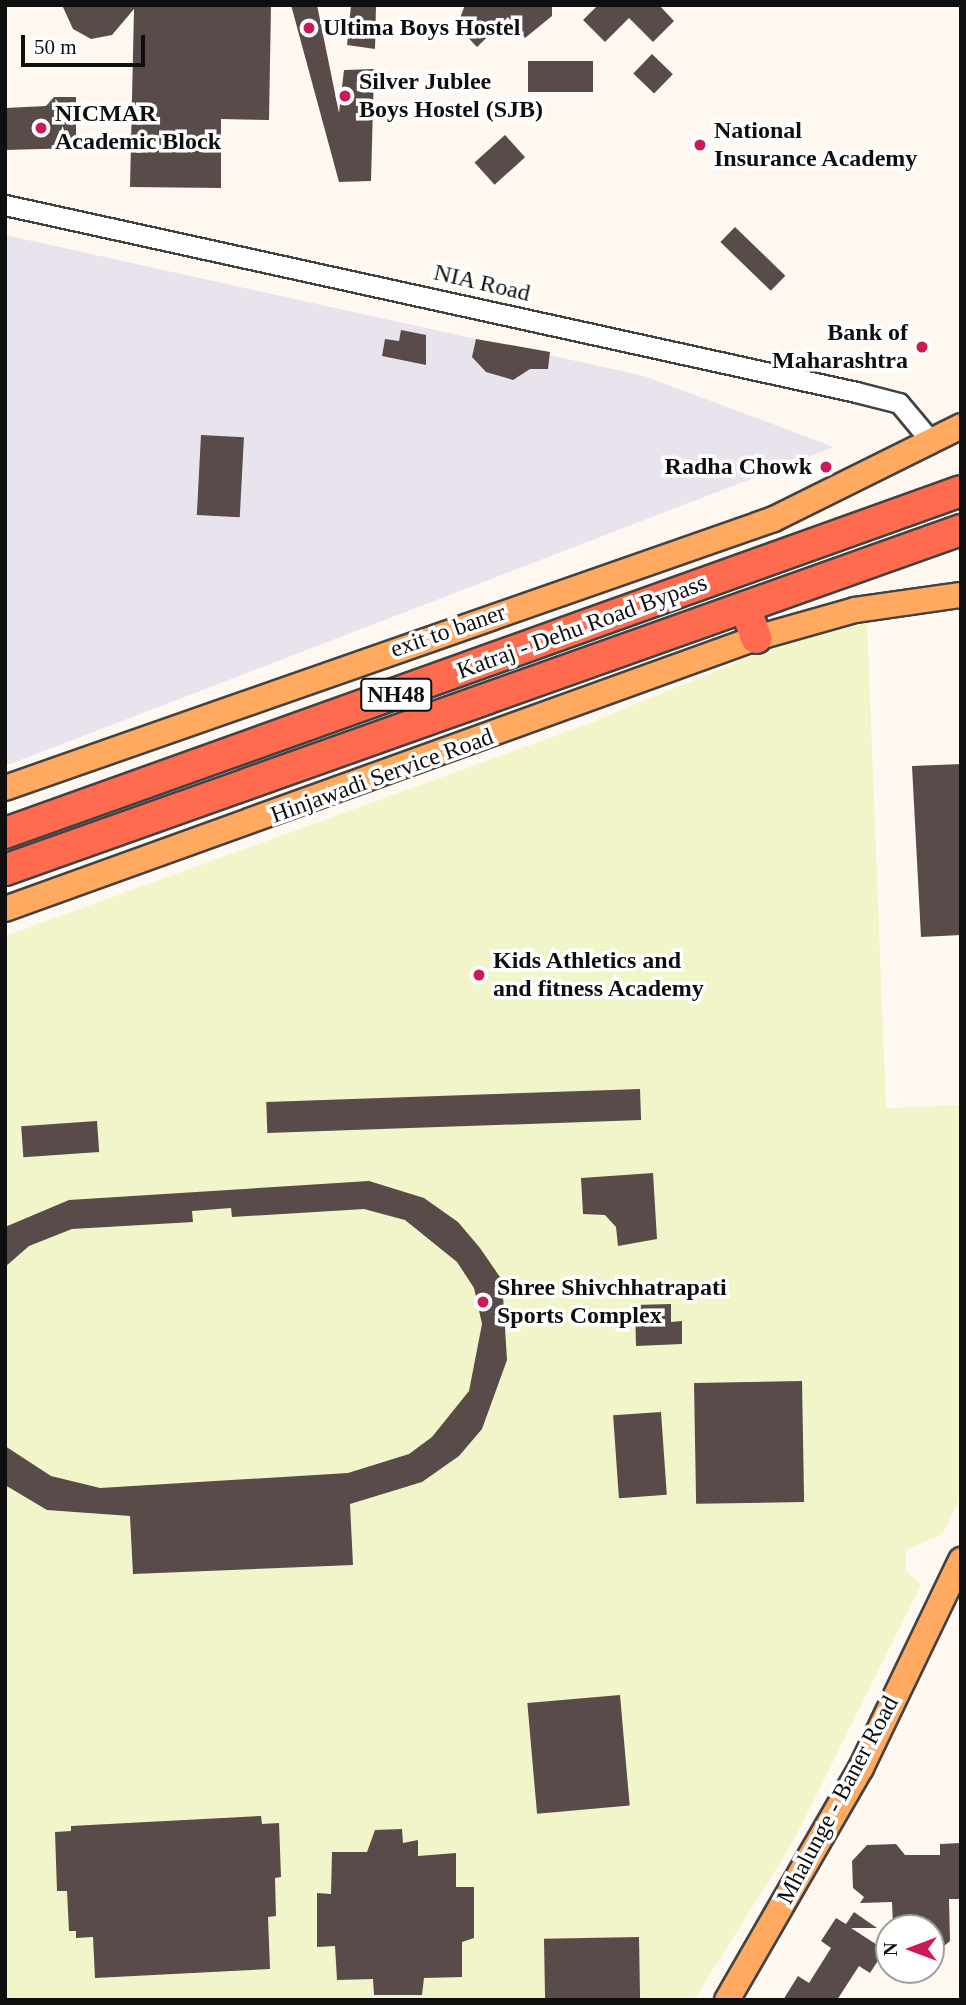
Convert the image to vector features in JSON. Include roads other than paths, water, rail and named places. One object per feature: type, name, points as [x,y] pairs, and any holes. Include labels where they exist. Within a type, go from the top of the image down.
[{"type":"highway","name":"Katraj - Dehu Road Bypass","points":[[5,833],[961,491]]},
{"type":"highway","name":"Katraj - Dehu Road Bypass","points":[[5,870],[961,530]]},
{"type":"highway","points":[[745,607],[756,638]]},
{"type":"main road","name":"exit to baner","points":[[5,788],[774,519],[930,439],[961,426]]},
{"type":"main road","points":[[774,519],[786,552]]},
{"type":"main road","name":"Hinjawadi Service Road","points":[[5,909],[756,638],[855,610],[961,595]]},
{"type":"main road","points":[[112,832],[123,868]]},
{"type":"main road","name":"Mhalunge - Baner Road","points":[[727,2000],[861,1768],[961,1560]]},
{"type":"street","name":"NIA Road","points":[[5,205],[856,392],[899,403],[930,439]]},
{"type":"place","name":"Ultima Boys Hostel","points":[[309,28]]},
{"type":"place","name":"Silver Jublee Boys Hostel (SJB)","points":[[345,96]]},
{"type":"place","name":"NICMAR Academic Block","points":[[41,128]]},
{"type":"place","name":"National Insurance Academy","points":[[700,145]]},
{"type":"place","name":"Bank of Maharashtra","points":[[922,347]]},
{"type":"place","name":"Radha Chowk","points":[[826,467]]},
{"type":"place","name":"Kids Athletics and and fitness Academy","points":[[479,975]]},
{"type":"place","name":"Shree Shivchhatrapati Sports Complex","points":[[483,1302]]}]
